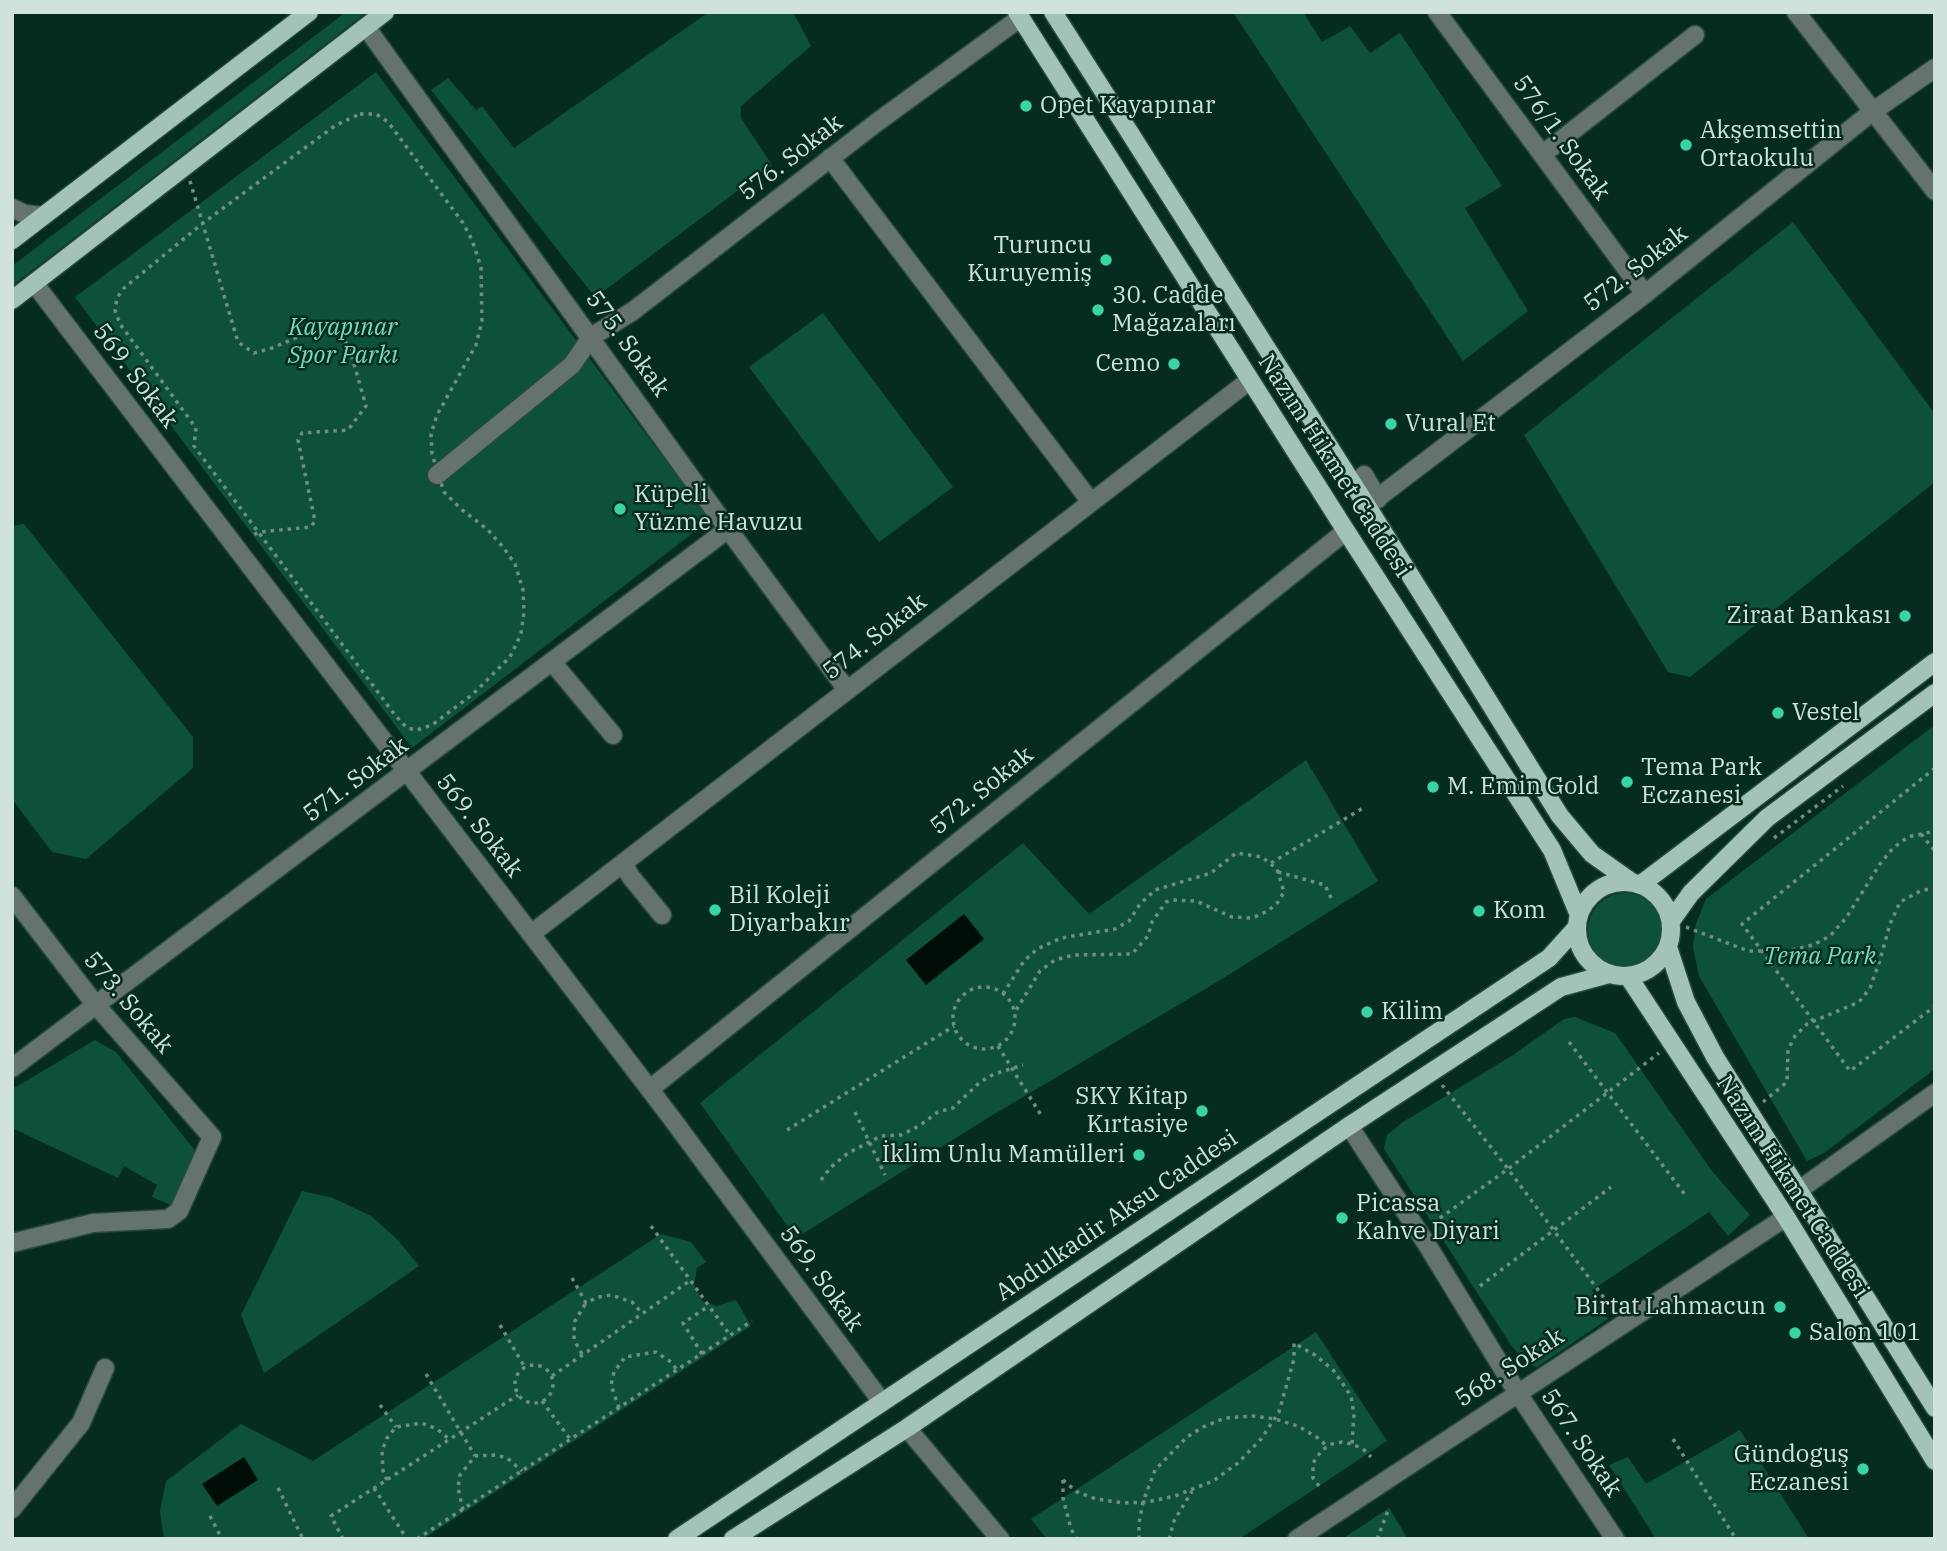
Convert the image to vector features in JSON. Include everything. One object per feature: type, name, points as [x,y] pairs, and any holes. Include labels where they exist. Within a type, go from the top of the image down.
[{"type":"main road","points":[[12,240],[309,12]]},
{"type":"main road","points":[[12,300],[385,12]]},
{"type":"main road","name":"Nazım Hikmet Caddesi","points":[[1053,12],[1373,502],[1560,816],[1592,854],[1637,884]]},
{"type":"main road","name":"Nazım Hikmet Caddesi","points":[[1019,15],[1552,850],[1578,921]]},
{"type":"main road","points":[[1637,884],[1935,662]]},
{"type":"main road","points":[[1679,920],[1655,893],[1637,884],[1619,882],[1594,892],[1585,903],[1578,921],[1579,942],[1585,956],[1595,967],[1609,974],[1628,976],[1645,972],[1659,962],[1668,947],[1691,893],[1767,818],[1935,693]]},
{"type":"main road","name":"Abdulkadir Aksu Caddesi","points":[[677,1539],[1549,958],[1578,921]]},
{"type":"main road","name":"Nazım Hikmet Caddesi","points":[[1668,947],[1686,1002],[1749,1114],[1935,1408]]},
{"type":"main road","points":[[733,1539],[907,1428],[1349,1126],[1561,987],[1609,974]]},
{"type":"main road","name":"Nazım Hikmet Caddesi","points":[[1628,976],[1786,1217],[1935,1461]]},
{"type":"street","points":[[1796,12],[1935,191]]},
{"type":"street","name":"576/1. Sokak","points":[[1440,13],[1645,294]]},
{"type":"street","name":"576. Sokak","points":[[591,337],[633,311],[1019,15]]},
{"type":"street","name":"575. Sokak","points":[[366,27],[847,690]]},
{"type":"street","points":[[1543,154],[1695,35]]},
{"type":"street","name":"572. Sokak","points":[[1373,502],[1645,294],[1872,112],[1935,68]]},
{"type":"street","points":[[830,158],[1091,502]]},
{"type":"street","points":[[12,208],[25,214],[43,216]]},
{"type":"street","name":"569. Sokak","points":[[34,283],[650,1089],[882,1402]]},
{"type":"street","points":[[437,475],[572,365],[591,337]]},
{"type":"street","name":"574. Sokak","points":[[531,934],[1250,380]]},
{"type":"street","points":[[1364,475],[1373,502]]},
{"type":"street","name":"571. Sokak","points":[[12,1068],[729,529]]},
{"type":"street","name":"572. Sokak","points":[[650,1089],[1346,531]]},
{"type":"street","points":[[553,663],[613,735]]},
{"type":"street","points":[[623,863],[662,915]]},
{"type":"street","name":"573. Sokak","points":[[12,896],[95,1004],[212,1137],[179,1211],[168,1220],[93,1223],[12,1243]]},
{"type":"street","points":[[1799,1190],[1935,1093]]},
{"type":"street","name":"567. Sokak","points":[[1349,1126],[1420,1233],[1517,1392],[1615,1539]]},
{"type":"street","name":"568. Sokak","points":[[1297,1539],[1786,1217]]},
{"type":"street","points":[[12,1509],[81,1423],[105,1368]]},
{"type":"street","points":[[907,1428],[1000,1539]]},
{"type":"path","points":[[360,114],[376,114],[388,122],[463,223],[472,240],[481,267],[482,321],[475,345],[460,378],[437,415],[431,434],[432,454],[444,492],[488,530],[515,564],[523,590],[524,612],[521,634],[510,657],[463,701],[432,725],[417,730],[407,728],[395,715],[194,446],[196,428],[120,324],[116,310],[117,298],[124,288],[203,223],[336,125],[360,114]]},
{"type":"path","points":[[186,166],[238,342],[254,353],[319,328],[339,330],[350,350],[366,406],[348,430],[302,433],[298,440],[315,521],[311,527],[260,533],[232,543]]},
{"type":"path","points":[[1935,768],[1742,924],[1850,1071],[1935,1006]]},
{"type":"path","points":[[1773,839],[1848,782]]},
{"type":"path","points":[[1271,863],[1363,807]]},
{"type":"path","points":[[1679,920],[1684,926],[1729,945],[1763,952],[1787,951],[1813,945],[1830,936],[1846,918],[1893,848],[1908,837],[1935,831]]},
{"type":"path","points":[[1921,834],[1935,851]]},
{"type":"path","points":[[1003,993],[1024,961],[1037,949],[1061,938],[1115,929],[1129,921],[1140,904],[1155,890],[1211,873],[1236,853],[1262,857],[1278,872],[1284,892],[1268,911],[1252,918],[1232,917],[1196,901],[1166,902],[1152,922],[1148,936],[1132,954],[1073,954],[1055,960],[1040,971],[1015,1012]]},
{"type":"path","points":[[1278,872],[1325,885],[1333,902]]},
{"type":"path","points":[[1749,1114],[1787,1082],[1788,1050],[1795,1036],[1813,1020],[1859,1002],[1870,988],[1890,924],[1900,902],[1922,891],[1935,889]]},
{"type":"path","points":[[990,987],[1003,993],[1015,1012],[1015,1027],[1010,1036],[998,1046],[984,1049],[965,1043],[954,1026],[956,1005],[970,991],[990,987]]},
{"type":"path","points":[[787,1130],[954,1026]]},
{"type":"path","points":[[1569,1042],[1686,1196]]},
{"type":"path","points":[[1420,1233],[1609,1094],[1671,1044]]},
{"type":"path","points":[[998,1046],[1041,1115]]},
{"type":"path","points":[[821,1180],[831,1167],[848,1153],[881,1136],[901,1135],[919,1126],[938,1111],[953,1108],[980,1082],[994,1074],[1023,1065]]},
{"type":"path","points":[[1432,1072],[1624,1324]]},
{"type":"path","points":[[855,1112],[885,1175]]},
{"type":"path","points":[[1480,1286],[1611,1187]]},
{"type":"path","points":[[652,1226],[730,1335]]},
{"type":"path","points":[[572,1278],[586,1303]]},
{"type":"path","points":[[552,1376],[691,1280]]},
{"type":"path","points":[[582,1354],[574,1340],[574,1331],[575,1321],[586,1303],[611,1295],[632,1302],[642,1313]]},
{"type":"path","points":[[702,1354],[683,1324],[709,1306]]},
{"type":"path","points":[[417,1539],[752,1321]]},
{"type":"path","points":[[500,1325],[524,1366]]},
{"type":"path","points":[[1077,1539],[1071,1529],[1063,1498],[1063,1480],[1077,1492],[1096,1499],[1124,1503],[1175,1496],[1213,1481],[1238,1463],[1261,1439],[1275,1419],[1291,1368],[1294,1343],[1315,1355],[1334,1371],[1351,1396],[1352,1444]]},
{"type":"path","points":[[619,1408],[611,1385],[614,1372],[625,1357],[656,1352],[671,1362],[677,1370]]},
{"type":"path","points":[[537,1364],[548,1370],[552,1376],[553,1388],[542,1401],[528,1402],[518,1395],[515,1376],[524,1366],[537,1364]]},
{"type":"path","points":[[426,1374],[475,1456]]},
{"type":"path","points":[[343,1539],[331,1516],[518,1395]]},
{"type":"path","points":[[542,1401],[570,1440]]},
{"type":"path","points":[[380,1405],[396,1427]]},
{"type":"path","points":[[1139,1539],[1143,1502],[1154,1470],[1187,1437],[1203,1427],[1225,1418],[1254,1416],[1275,1419],[1298,1426],[1328,1447]]},
{"type":"path","points":[[387,1480],[382,1451],[387,1438],[396,1427],[422,1423],[437,1429],[449,1439]]},
{"type":"path","points":[[1673,1439],[1736,1539]]},
{"type":"path","points":[[1319,1486],[1314,1478],[1313,1463],[1322,1450],[1342,1442],[1363,1449],[1371,1457]]},
{"type":"path","points":[[463,1510],[458,1488],[460,1475],[475,1456],[496,1455],[507,1458],[522,1471]]},
{"type":"path","points":[[278,1488],[303,1539]]},
{"type":"path","points":[[374,1488],[407,1539]]},
{"type":"path","points":[[1170,1539],[1174,1521],[1193,1489]]},
{"type":"path","points":[[1377,1539],[1389,1508]]},
{"type":"path","points":[[210,1516],[222,1539]]},
{"type":"green space","points":[[346,12],[367,12],[12,286],[12,266]]},
{"type":"green space","points":[[709,12],[793,12],[811,46],[741,106],[741,118],[772,165],[601,293],[591,292],[431,90],[448,78],[476,110],[482,106],[514,148]]},
{"type":"green space","points":[[1233,12],[1303,12],[1322,42],[1350,26],[1370,53],[1400,33],[1502,186],[1465,208],[1528,311],[1463,361]]},
{"type":"green space","name":"Kayapınar Spor Parkı","points":[[376,72],[710,520],[412,748],[75,297]]},
{"type":"green space","points":[[1793,222],[1935,414],[1935,482],[1690,677],[1668,672],[1524,435]]},
{"type":"green space","points":[[823,313],[953,487],[879,542],[749,367]]},
{"type":"green space","points":[[24,524],[193,737],[193,768],[86,859],[52,852],[12,799],[12,526]]},
{"type":"green space","name":"Tema Park","points":[[1935,725],[1935,1069],[1824,1153],[1807,1161],[1699,976],[1693,947],[1696,924],[1706,899]]},
{"type":"green space","points":[[1306,760],[1378,881],[796,1238],[700,1103],[1023,843],[1089,914]]},
{"type":"green space","points":[[1618,893],[1632,893],[1646,899],[1656,909],[1662,930],[1660,944],[1646,961],[1632,967],[1618,967],[1604,961],[1594,951],[1588,937],[1588,923],[1594,909],[1604,899]]},
{"type":"green space","points":[[1575,1017],[1615,1033],[1712,1171],[1750,1215],[1728,1236],[1709,1212],[1592,1290],[1608,1319],[1537,1367],[1527,1364],[1511,1345],[1384,1149],[1387,1135],[1403,1122],[1513,1055],[1564,1019]]},
{"type":"green space","points":[[95,1040],[116,1052],[197,1153],[175,1207],[152,1197],[157,1185],[124,1166],[118,1178],[12,1128],[14,1088]]},
{"type":"green space","points":[[302,1191],[333,1198],[371,1216],[397,1239],[419,1266],[264,1373],[241,1315]]},
{"type":"green space","points":[[661,1234],[691,1242],[706,1262],[697,1268],[694,1284],[702,1301],[716,1306],[736,1300],[751,1326],[423,1539],[164,1539],[160,1511],[166,1481],[241,1424],[313,1461]]},
{"type":"green space","points":[[1316,1332],[1387,1441],[1239,1539],[1047,1539],[1031,1519]]},
{"type":"green space","points":[[1740,1430],[1809,1539],[1656,1539],[1609,1465],[1628,1457],[1646,1484]]},
{"type":"green space","points":[[1389,1508],[1408,1539],[1342,1539]]},
{"type":"shaded area","points":[[964,914],[984,939],[926,985],[906,960]]},
{"type":"shaded area","points":[[244,1457],[258,1480],[217,1506],[202,1484]]},
{"type":"place","name":"Opet Kayapınar","points":[[1026,106]]},
{"type":"place","name":"Akşemsettin Ortaokulu","points":[[1686,145]]},
{"type":"place","name":"Turuncu Kuruyemiş","points":[[1106,260]]},
{"type":"place","name":"30. Cadde Mağazaları","points":[[1098,310]]},
{"type":"place","name":"Cemo","points":[[1174,364]]},
{"type":"place","name":"Vural Et","points":[[1391,424]]},
{"type":"place","name":"Küpeli Yüzme Havuzu","points":[[620,509]]},
{"type":"place","name":"Ziraat Bankası","points":[[1905,616]]},
{"type":"place","name":"Vestel","points":[[1778,713]]},
{"type":"place","name":"Tema Park Eczanesi","points":[[1627,782]]},
{"type":"place","name":"M. Emin Gold","points":[[1433,787]]},
{"type":"place","name":"Bil Koleji Diyarbakır","points":[[715,910]]},
{"type":"place","name":"Kom","points":[[1479,911]]},
{"type":"place","name":"Kilim","points":[[1367,1012]]},
{"type":"place","name":"SKY Kitap Kırtasiye","points":[[1202,1111]]},
{"type":"place","name":"İklim Unlu Mamülleri","points":[[1139,1155]]},
{"type":"place","name":"Picassa Kahve Diyari","points":[[1342,1218]]},
{"type":"place","name":"Birtat Lahmacun","points":[[1780,1307]]},
{"type":"place","name":"Salon 101","points":[[1795,1333]]},
{"type":"place","name":"Gündoguş Eczanesi","points":[[1863,1469]]}]
